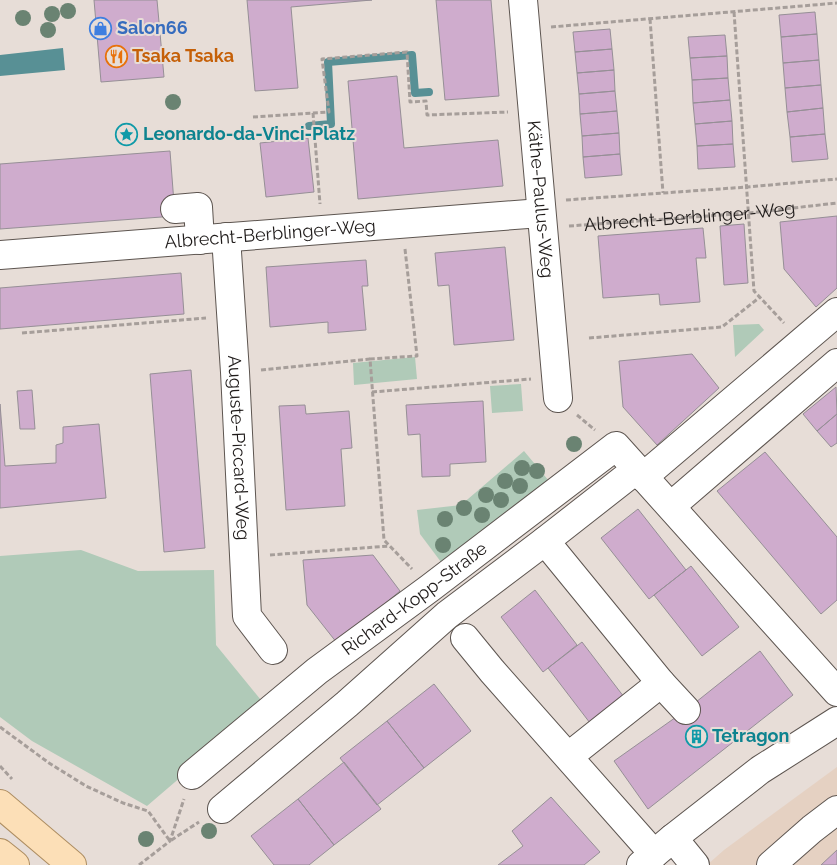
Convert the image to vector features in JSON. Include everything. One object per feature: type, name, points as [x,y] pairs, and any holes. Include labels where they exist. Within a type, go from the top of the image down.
[{"type":"main road","points":[[0,804],[72,865]]},
{"type":"main road","points":[[0,853],[14,865]]},
{"type":"street","name":"Käthe-Paulus-Weg","points":[[523,0],[557,388]]},
{"type":"street","name":"Auguste-Piccard-Weg","points":[[175,209],[198,208],[213,239],[232,316],[247,616],[273,650]]},
{"type":"street","name":"Albrecht-Berblinger-Weg","points":[[0,255],[403,224],[542,220]]},
{"type":"street","name":"Richard-Kopp-Straße","points":[[222,809],[447,615],[545,541],[640,473],[837,312]]},
{"type":"street","points":[[670,506],[837,363]]},
{"type":"street","name":"Richard-Kopp-Straße","points":[[192,775],[317,672],[616,446]]},
{"type":"street","points":[[616,446],[837,692]]},
{"type":"street","points":[[545,541],[661,683],[686,710]]},
{"type":"street","points":[[465,638],[492,671],[656,852],[695,865]]},
{"type":"street","points":[[569,756],[661,683]]},
{"type":"street","points":[[656,852],[760,770],[837,720]]},
{"type":"street","points":[[771,865],[837,810]]},
{"type":"path","points":[[525,29],[837,3]]},
{"type":"path","points":[[734,12],[754,292],[802,342]]},
{"type":"path","points":[[650,18],[663,193]]},
{"type":"path","points":[[253,117],[329,112],[322,59],[407,52],[410,102],[426,101],[427,115],[533,112]]},
{"type":"path","points":[[313,113],[322,230]]},
{"type":"path","name":"Albrecht-Berblinger-Weg","points":[[579,199],[837,179]]},
{"type":"path","name":"Albrecht-Berblinger-Weg","points":[[542,220],[749,213],[837,204]]},
{"type":"path","points":[[235,372],[417,356],[403,224]]},
{"type":"path","points":[[589,338],[722,328],[760,298]]},
{"type":"path","points":[[22,334],[232,316]]},
{"type":"path","points":[[370,359],[384,540],[430,588]]},
{"type":"path","points":[[372,392],[557,388],[616,446]]},
{"type":"path","points":[[244,557],[389,546]]},
{"type":"path","points":[[0,727],[49,763],[86,786],[123,803],[148,811],[170,841]]},
{"type":"path","points":[[170,841],[192,775]]},
{"type":"path","points":[[139,865],[192,826],[222,809]]},
{"type":"shaded area","points":[[837,767],[837,865],[707,865],[724,850]]},
{"type":"green space","points":[[759,324],[764,330],[735,357],[733,325]]},
{"type":"green space","points":[[415,357],[417,379],[354,385],[353,363]]},
{"type":"green space","points":[[521,384],[523,411],[492,413],[490,386]]},
{"type":"green space","points":[[524,451],[554,487],[447,570],[420,534],[417,510],[461,505]]},
{"type":"green space","points":[[81,550],[138,571],[214,570],[216,645],[265,705],[147,806],[32,741],[0,717],[0,556]]},
{"type":"water","points":[[63,48],[65,70],[0,76],[0,55]]},
{"type":"building","points":[[94,0],[157,0],[164,77],[101,82]]},
{"type":"building","points":[[247,0],[372,0],[291,7],[298,88],[255,91]]},
{"type":"building","points":[[436,0],[491,0],[499,96],[445,100]]},
{"type":"building","points":[[815,12],[817,34],[781,37],[779,15]]},
{"type":"building","points":[[610,29],[612,49],[575,52],[573,32]]},
{"type":"building","points":[[817,34],[819,60],[783,63],[781,37]]},
{"type":"building","points":[[725,35],[727,56],[690,58],[688,37]]},
{"type":"building","points":[[612,49],[614,70],[577,73],[575,52]]},
{"type":"building","points":[[727,56],[728,78],[692,80],[690,58]]},
{"type":"building","points":[[819,60],[821,85],[785,88],[783,63]]},
{"type":"building","points":[[614,70],[615,91],[579,94],[577,73]]},
{"type":"building","points":[[397,76],[404,148],[498,140],[503,186],[358,199],[348,81]]},
{"type":"building","points":[[728,78],[730,100],[693,103],[692,80]]},
{"type":"building","points":[[821,85],[823,108],[787,112],[785,88]]},
{"type":"building","points":[[615,91],[617,111],[580,114],[579,94]]},
{"type":"building","points":[[730,100],[732,121],[695,124],[693,103]]},
{"type":"building","points":[[823,108],[825,134],[790,137],[787,112]]},
{"type":"building","points":[[617,111],[619,133],[582,136],[580,114]]},
{"type":"building","points":[[732,121],[733,144],[697,146],[695,124]]},
{"type":"building","points":[[619,133],[620,154],[583,157],[582,136]]},
{"type":"building","points":[[825,134],[828,159],[792,162],[790,137]]},
{"type":"building","points":[[308,138],[314,192],[266,197],[260,143]]},
{"type":"building","points":[[733,144],[735,167],[698,169],[697,146]]},
{"type":"building","points":[[170,151],[175,216],[0,229],[0,164]]},
{"type":"building","points":[[620,154],[622,175],[585,178],[583,157]]},
{"type":"building","points":[[837,216],[837,288],[816,307],[784,269],[780,222]]},
{"type":"building","points":[[744,224],[748,283],[724,285],[720,226]]},
{"type":"building","points":[[703,228],[706,258],[696,258],[700,302],[660,305],[659,294],[603,298],[598,236]]},
{"type":"building","points":[[505,247],[514,340],[454,345],[449,285],[438,286],[435,253]]},
{"type":"building","points":[[366,260],[368,286],[362,286],[366,330],[328,333],[328,322],[270,327],[266,267]]},
{"type":"building","points":[[181,273],[184,314],[0,329],[0,288]]},
{"type":"building","points":[[692,354],[719,388],[657,445],[623,407],[619,361]]},
{"type":"building","points":[[191,370],[205,548],[164,552],[150,374]]},
{"type":"building","points":[[836,387],[837,414],[817,431],[803,414]]},
{"type":"building","points":[[32,390],[35,429],[20,429],[17,391]]},
{"type":"building","points":[[483,401],[486,462],[450,464],[450,476],[422,477],[420,434],[408,435],[406,405]]},
{"type":"building","points":[[0,404],[5,466],[56,463],[56,445],[63,443],[63,427],[99,424],[106,498],[0,508]]},
{"type":"building","points":[[305,405],[306,414],[349,411],[352,448],[341,449],[345,506],[286,510],[279,406]]},
{"type":"building","points":[[837,414],[837,443],[831,447],[817,431]]},
{"type":"building","points":[[765,452],[837,537],[837,600],[821,614],[717,491]]},
{"type":"building","points":[[638,509],[686,570],[649,599],[601,538]]},
{"type":"building","points":[[373,555],[400,591],[337,643],[307,605],[303,560]]},
{"type":"building","points":[[691,566],[739,627],[702,656],[654,595]]},
{"type":"building","points":[[535,590],[577,645],[543,672],[501,617]]},
{"type":"building","points":[[582,642],[624,697],[590,723],[548,668]]},
{"type":"building","name":"Tetragon","points":[[760,651],[793,695],[648,809],[614,761],[686,710]]},
{"type":"building","points":[[434,684],[471,731],[424,768],[387,721]]},
{"type":"building","points":[[387,721],[424,768],[377,805],[340,758]]},
{"type":"building","points":[[344,762],[381,809],[334,845],[298,799]]},
{"type":"building","points":[[551,797],[600,852],[584,865],[498,865],[523,846],[512,831]]},
{"type":"building","points":[[298,799],[334,845],[309,865],[274,865],[251,836]]},
{"type":"building","points":[[837,850],[837,865],[821,865]]},
{"type":"waterway","points":[[309,126],[331,124],[328,62],[412,55],[415,93],[429,92]]},
{"type":"place","name":"Salon66","points":[[101,28]]},
{"type":"place","name":"Tsaka Tsaka","points":[[116,56]]},
{"type":"place","name":"Leonardo-da-Vinci-Platz","points":[[127,134]]},
{"type":"place","name":"Tetragon","points":[[696,736]]}]
